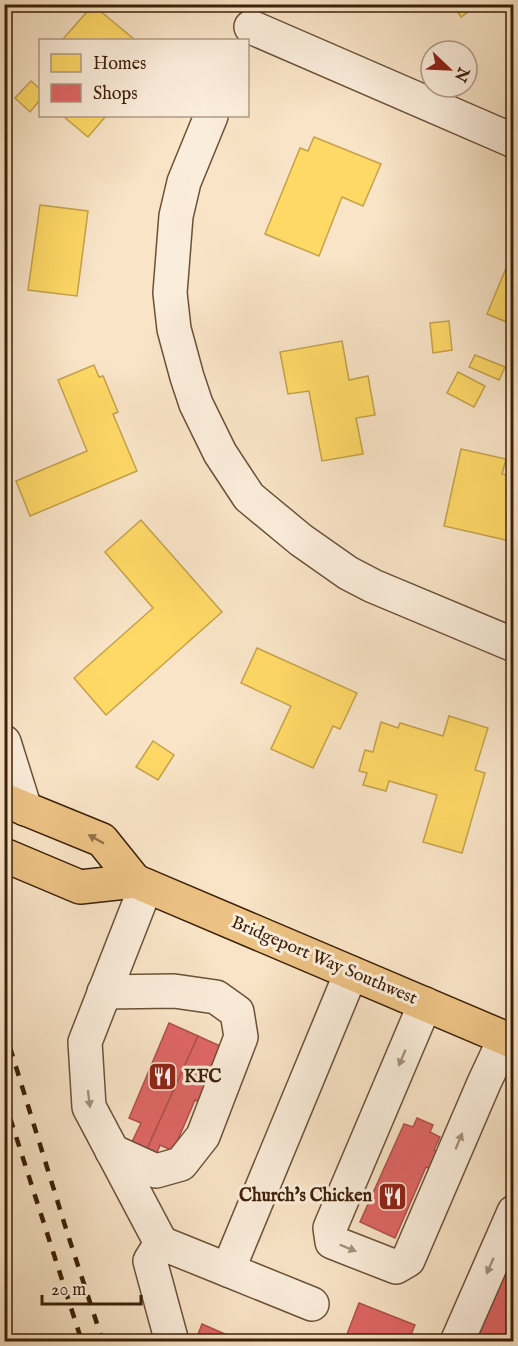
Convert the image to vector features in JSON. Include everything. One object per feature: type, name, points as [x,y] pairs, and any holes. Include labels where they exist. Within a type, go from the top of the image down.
[{"type":"main road","name":"Bridgeport Way Southwest","points":[[15,804],[102,840],[140,884]]},
{"type":"main road","name":"Bridgeport Way Southwest","points":[[4,855],[80,886],[140,884],[509,1040]]},
{"type":"street","points":[[252,24],[513,141]]},
{"type":"street","points":[[211,117],[184,182],[176,216],[171,293],[174,329],[187,377],[196,404],[220,453],[249,497],[301,540],[348,573],[373,586],[513,645]]},
{"type":"street","points":[[4,742],[15,804]]},
{"type":"street","points":[[140,884],[105,992],[85,1042],[88,1107],[161,1243],[312,1304]]},
{"type":"street","points":[[228,1270],[351,973]]},
{"type":"street","points":[[105,992],[174,991],[216,997],[237,1012],[242,1037],[203,1136],[181,1164],[156,1171],[112,1151]]},
{"type":"street","points":[[425,1004],[330,1228],[332,1242],[396,1268],[408,1260],[484,1083],[509,1040]]},
{"type":"street","points":[[457,1341],[513,1212]]},
{"type":"street","points":[[161,1243],[150,1261],[172,1341]]},
{"type":"building: Homes","points":[[453,4],[480,4],[461,17]]},
{"type":"building: Homes","points":[[93,5],[134,39],[63,39]]},
{"type":"building: Homes","points":[[31,81],[39,88],[39,101],[30,112],[15,98]]},
{"type":"building: Homes","points":[[64,117],[105,117],[88,137]]},
{"type":"building: Homes","points":[[314,137],[381,164],[363,206],[342,197],[319,256],[265,234],[300,148],[308,151]]},
{"type":"building: Homes","points":[[40,205],[88,211],[77,296],[28,290]]},
{"type":"building: Homes","points":[[514,249],[514,325],[487,314]]},
{"type":"building: Homes","points":[[449,321],[452,350],[433,353],[430,323]]},
{"type":"building: Homes","points":[[342,341],[349,380],[368,376],[375,415],[356,418],[363,454],[322,461],[309,391],[288,394],[280,352]]},
{"type":"building: Homes","points":[[475,355],[505,367],[499,380],[469,367]]},
{"type":"building: Homes","points":[[94,365],[99,377],[103,376],[118,412],[113,414],[137,471],[30,516],[16,481],[87,451],[58,380]]},
{"type":"building: Homes","points":[[458,372],[485,386],[474,407],[447,393]]},
{"type":"building: Homes","points":[[461,449],[506,459],[502,474],[514,477],[514,542],[444,526]]},
{"type":"building: Homes","points":[[141,520],[222,612],[106,715],[74,678],[153,608],[105,552]]},
{"type":"building: Homes","points":[[257,648],[357,693],[340,729],[333,726],[313,768],[271,749],[291,706],[241,683]]},
{"type":"building: Homes","points":[[449,716],[488,728],[475,770],[485,773],[462,853],[423,842],[437,795],[389,781],[386,791],[363,785],[367,773],[359,771],[365,750],[373,752],[381,722],[398,728],[400,723],[443,736]]},
{"type":"building: Homes","points":[[153,741],[174,755],[158,780],[136,767]]},
{"type":"building: Shops","name":"KFC","points":[[169,1023],[198,1036],[147,1149],[132,1142],[141,1123],[129,1118]]},
{"type":"building: Shops","points":[[198,1036],[220,1046],[210,1069],[219,1073],[205,1104],[195,1100],[173,1151],[160,1145],[157,1153],[147,1149]]},
{"type":"building: Shops","name":"Church's Chicken","points":[[417,1118],[433,1125],[430,1132],[440,1137],[434,1150],[439,1152],[432,1170],[426,1167],[395,1238],[360,1222],[404,1124],[413,1127]]},
{"type":"building: Shops","points":[[514,1249],[514,1342],[474,1342]]},
{"type":"building: Shops","points":[[359,1303],[415,1325],[408,1342],[344,1342]]},
{"type":"building: Shops","points":[[202,1324],[243,1342],[195,1342]]},
{"type":"railway","points":[[4,1028],[103,1342]]},
{"type":"railway","points":[[4,1099],[82,1342]]},
{"type":"place","name":"KFC","points":[[163,1077]]},
{"type":"place","name":"Church's Chicken","points":[[393,1196]]}]
